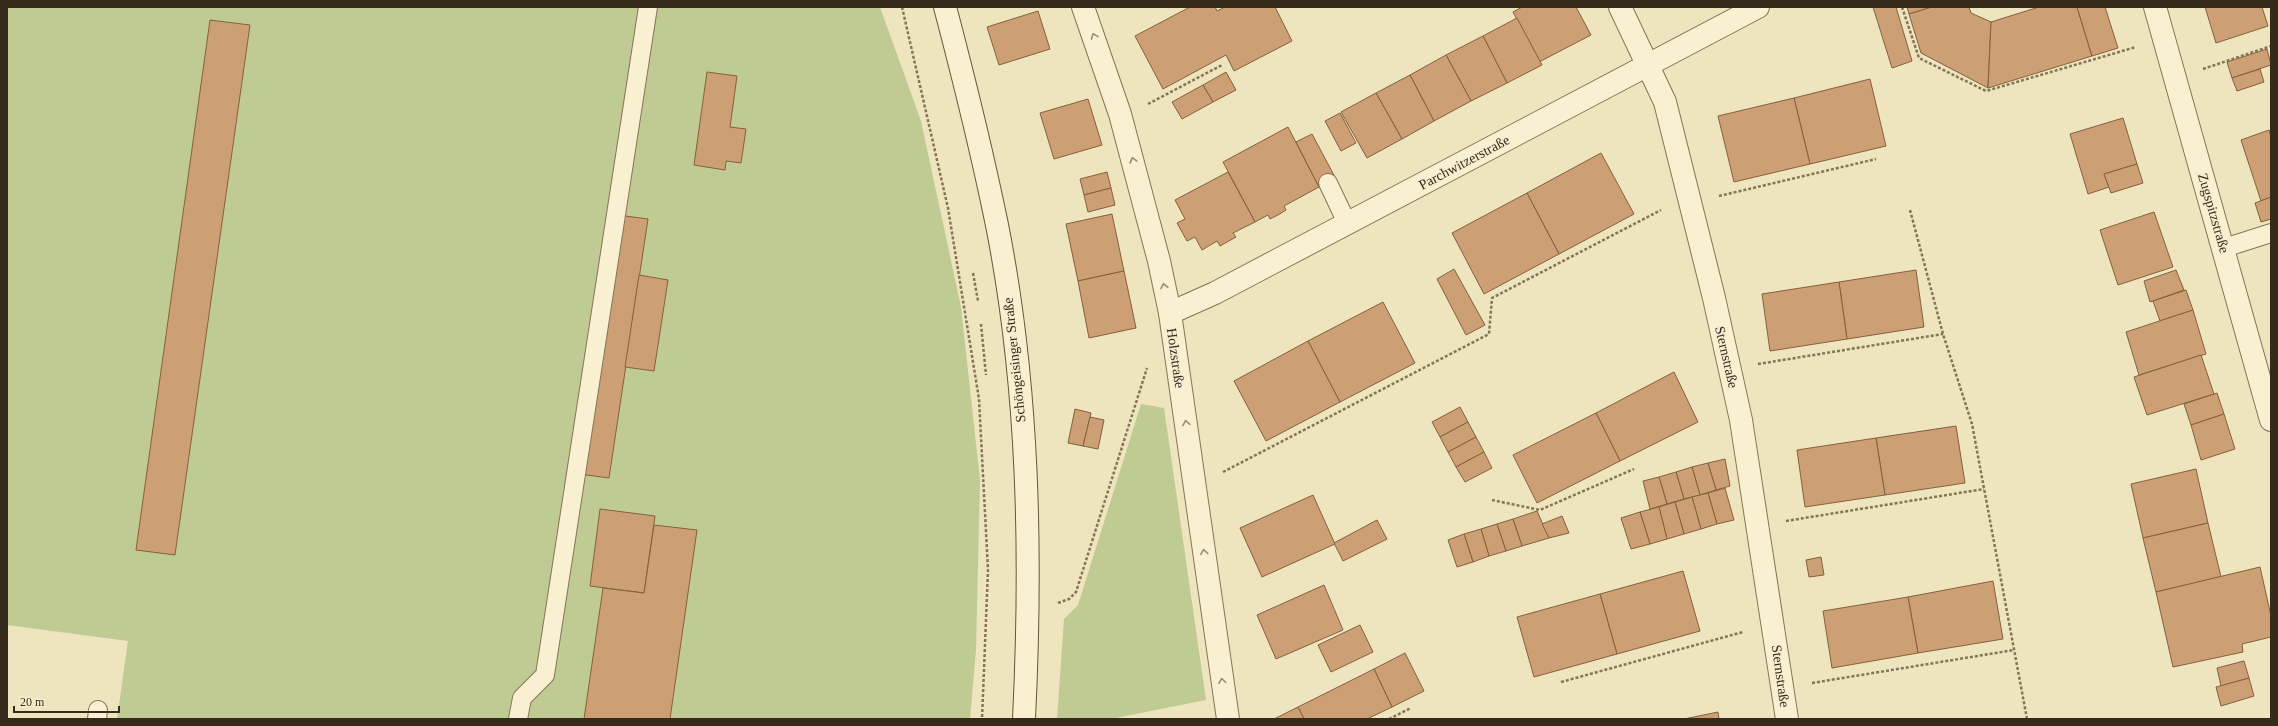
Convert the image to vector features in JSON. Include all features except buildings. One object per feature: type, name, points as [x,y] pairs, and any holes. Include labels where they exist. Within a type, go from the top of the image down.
[{"type":"street","name":"Schöngeisinger Straße","points":[[945,7],[970,101],[997,226],[1011,319],[1024,458],[1029,583],[1024,719]]},
{"type":"street","name":"Holzstraße","points":[[1083,7],[1120,114],[1159,260],[1170,313],[1228,719]]},
{"type":"street","name":"Sternstraße","points":[[1620,7],[1665,102],[1730,368],[1741,420],[1788,719]]},
{"type":"street","name":"Parchwitzerstraße","points":[[1170,313],[1215,293],[1758,7]]},
{"type":"street","name":"Zugspitzstraße","points":[[2155,7],[2224,248],[2271,420]]},
{"type":"lane","points":[[518,719],[522,698],[545,675],[648,7]]},
{"type":"lane","points":[[1328,183],[1347,223]]},
{"type":"lane","points":[[2224,248],[2271,233]]},
{"type":"path","points":[[902,7],[948,208],[979,399],[988,570],[982,719]]},
{"type":"path","points":[[1902,7],[1919,58],[1986,92],[2165,40]]},
{"type":"path","points":[[2176,78],[2271,46]]},
{"type":"path","points":[[1120,114],[1136,110],[1222,65]]},
{"type":"path","points":[[1195,486],[1489,334],[1492,298],[1658,210],[1876,159]]},
{"type":"path","points":[[1910,210],[1943,334],[1972,424],[2027,719]]},
{"type":"path","points":[[973,271],[978,302]]},
{"type":"path","points":[[980,317],[987,383]]},
{"type":"path","points":[[1730,368],[1943,334]]},
{"type":"path","points":[[1057,604],[1070,599],[1076,592],[1147,368],[1163,355],[1175,352]]},
{"type":"path","points":[[1492,500],[1540,510],[1634,469]]},
{"type":"path","points":[[1758,526],[1984,489]]},
{"type":"path","points":[[1561,682],[1756,628],[1774,626]]},
{"type":"path","points":[[1784,688],[2014,650]]},
{"type":"path","points":[[1389,719],[1412,708]]},
{"type":"green space","points":[[7,7],[880,7],[921,121],[961,307],[980,480],[976,650],[970,719],[117,719],[128,641],[7,625]]},
{"type":"green space","points":[[1141,404],[1164,408],[1206,700],[1111,719],[1057,719],[1064,619],[1078,605]]}]
